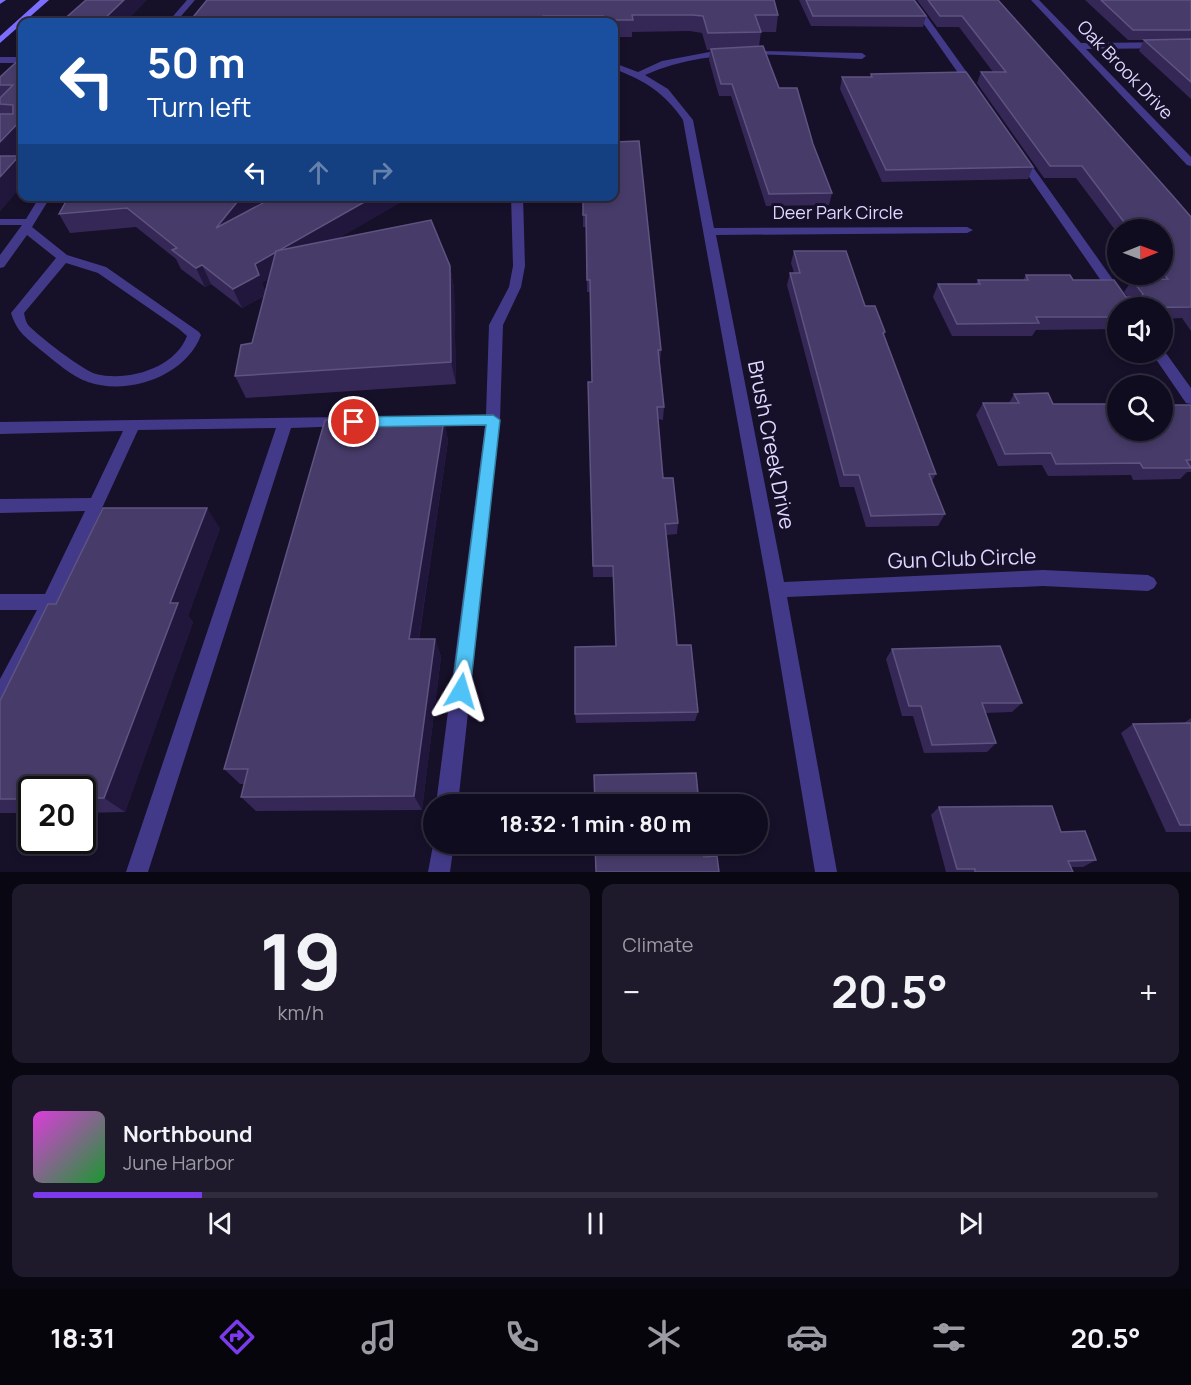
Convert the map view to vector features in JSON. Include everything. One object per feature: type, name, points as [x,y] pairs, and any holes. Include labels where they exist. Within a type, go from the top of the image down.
[{"type":"main road","points":[[25,18],[45,0]]},
{"type":"main road","points":[[0,40],[18,24]]},
{"type":"street","points":[[175,18],[191,0]]},
{"type":"street","points":[[911,0],[978,96]]},
{"type":"street","name":"Oak Brook Drive","points":[[1035,0],[1191,163]]},
{"type":"street","points":[[1078,46],[1191,45]]},
{"type":"street","points":[[638,75],[671,61],[738,50],[793,52],[820,57],[862,56]]},
{"type":"street","points":[[0,60],[18,60]]},
{"type":"street","name":"Brush Creek Drive","points":[[618,68],[661,86],[676,100],[688,120],[777,590],[826,872]]},
{"type":"street","points":[[1012,144],[1119,297]]},
{"type":"street","points":[[0,264],[29,225],[43,201]]},
{"type":"street","points":[[448,794],[493,420],[496,325],[515,287],[519,266],[517,201]]},
{"type":"street","points":[[0,222],[29,225],[63,258],[102,270],[184,326],[194,335],[187,352],[165,368],[137,378],[112,381],[90,378],[22,327],[17,313],[63,258]]},
{"type":"street","name":"Deer Park Circle","points":[[709,232],[967,230]]},
{"type":"street","points":[[1166,363],[1191,399]]},
{"type":"street","points":[[412,421],[493,420]]},
{"type":"street","points":[[0,428],[354,422]]},
{"type":"street","points":[[137,872],[285,423]]},
{"type":"street","points":[[0,699],[50,602],[133,425]]},
{"type":"street","points":[[0,506],[96,504]]},
{"type":"street","name":"Gun Club Circle","points":[[777,590],[1043,578],[1148,583]]},
{"type":"street","points":[[0,603],[50,602]]},
{"type":"street","points":[[439,872],[441,854]]},
{"type":"building","points":[[86,0],[124,0],[105,18],[66,18]]},
{"type":"building","points":[[207,0],[774,0],[778,15],[755,15],[761,32],[708,33],[703,16],[692,15],[632,15],[633,20],[603,18],[603,16],[192,18]]},
{"type":"building","points":[[806,0],[914,0],[926,16],[813,16]]},
{"type":"building","points":[[928,0],[998,0],[1191,217],[1191,307],[1173,307],[1173,297],[1142,297],[1143,294],[1136,285],[1173,285],[1173,219],[1122,219],[1082,166],[1050,166],[981,72],[1006,72],[962,16],[940,16]]},
{"type":"building","points":[[1101,0],[1191,0],[1191,30],[1133,30]]},
{"type":"building","points":[[1191,39],[1191,82],[1144,40]]},
{"type":"building","points":[[763,46],[779,88],[797,88],[813,144],[832,193],[769,194],[732,84],[721,84],[711,49]]},
{"type":"building","points":[[18,61],[18,123],[0,142],[0,114],[13,114],[13,105],[0,104],[0,98],[13,85],[0,85],[0,77]]},
{"type":"building","points":[[966,72],[1033,167],[886,170],[842,77],[872,77],[871,74]]},
{"type":"building","points":[[639,141],[661,350],[658,350],[664,407],[657,407],[663,478],[673,478],[678,523],[665,524],[677,645],[691,645],[698,712],[575,714],[575,647],[616,646],[613,566],[593,566],[588,382],[592,382],[590,280],[587,280],[586,215],[583,215],[583,201],[618,201],[618,142]]},
{"type":"building","points":[[0,156],[18,156],[18,157],[0,177]]},
{"type":"building","points":[[66,201],[238,201],[216,228],[267,201],[366,201],[255,264],[259,275],[233,289],[202,265],[196,268],[172,250],[177,248],[127,208],[59,214]]},
{"type":"building","points":[[431,220],[450,266],[451,362],[235,376],[241,345],[252,343],[276,251]]},
{"type":"building","points":[[794,251],[846,251],[865,306],[875,306],[885,332],[883,333],[936,474],[929,474],[945,514],[871,516],[859,475],[844,475],[790,273],[800,273]]},
{"type":"building","points":[[1026,275],[1070,275],[1073,280],[1107,280],[1107,285],[1118,285],[1126,297],[1107,297],[1107,317],[1036,317],[1039,323],[957,324],[938,284],[980,284],[978,280],[1028,280]]},
{"type":"building","points":[[1048,393],[1053,404],[1107,404],[1107,441],[1173,441],[1173,405],[1191,405],[1191,460],[1186,460],[1191,468],[1143,468],[1140,463],[1056,464],[1051,453],[1005,454],[983,403],[1019,403],[1014,394]]},
{"type":"building","points":[[325,420],[444,420],[409,639],[435,639],[414,796],[241,797],[248,769],[224,769]]},
{"type":"building","points":[[103,508],[207,508],[170,603],[178,603],[104,798],[96,798],[96,776],[18,776],[18,799],[0,799],[0,701],[48,604],[56,604]]},
{"type":"building","points":[[1000,646],[1022,703],[982,703],[996,743],[932,745],[921,706],[909,706],[892,649]]},
{"type":"building","points":[[1191,723],[1191,825],[1180,825],[1133,724]]},
{"type":"building","points":[[696,773],[698,794],[595,794],[594,775]]},
{"type":"building","points":[[1052,806],[1061,832],[1085,831],[1096,860],[1068,861],[1073,872],[975,872],[975,869],[957,869],[939,807]]},
{"type":"building","points":[[595,854],[704,854],[704,857],[717,856],[719,872],[596,872]]},
{"type":"route","points":[[354,422],[493,420],[461,691]]}]
